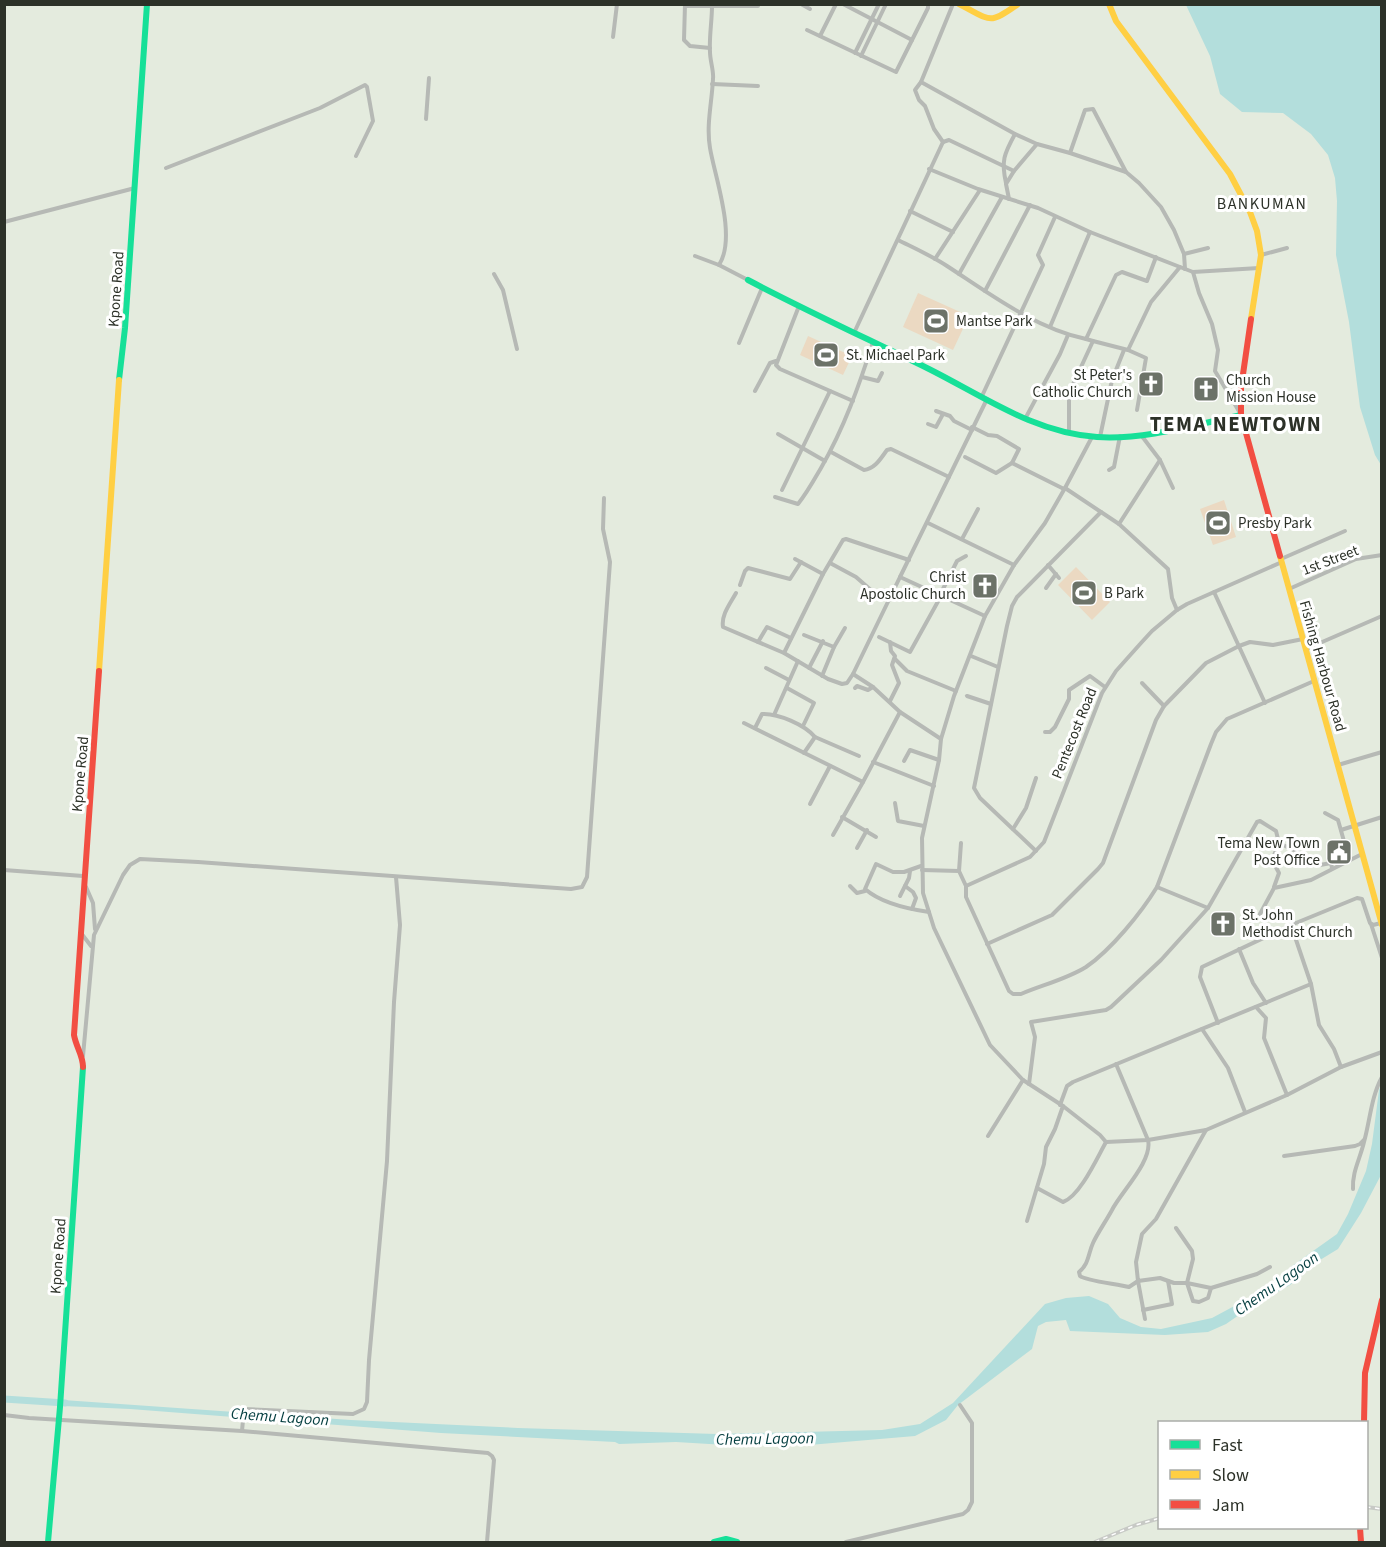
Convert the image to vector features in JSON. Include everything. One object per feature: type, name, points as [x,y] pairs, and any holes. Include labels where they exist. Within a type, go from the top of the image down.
[{"type":"street","name":"Kpone Road","points":[[48,1542],[60,1407],[83,1057],[76,1047],[74,1035],[83,876],[119,383],[136,188],[147,4]]},
{"type":"street","points":[[613,37],[617,4]]},
{"type":"street","points":[[801,4],[810,9]]},
{"type":"street","points":[[820,36],[836,4]]},
{"type":"street","points":[[843,4],[912,40]]},
{"type":"street","points":[[855,53],[879,4]]},
{"type":"street","points":[[861,56],[886,4]]},
{"type":"street","points":[[807,30],[896,72],[928,4]]},
{"type":"street","points":[[943,142],[915,90],[921,82],[953,4]]},
{"type":"street","points":[[959,4],[990,20],[999,18],[1014,6]]},
{"type":"street","points":[[1109,4],[1116,21],[1239,188],[1257,231],[1261,255],[1287,248]]},
{"type":"street","points":[[710,48],[690,46],[684,40],[686,5],[758,6]]},
{"type":"street","points":[[712,6],[710,66],[714,77],[709,109],[710,148],[726,226],[723,260],[719,265]]},
{"type":"street","points":[[426,119],[429,78]]},
{"type":"street","points":[[921,82],[1015,134],[1038,144],[1126,172]]},
{"type":"street","points":[[712,84],[758,86]]},
{"type":"street","points":[[165,168],[320,108],[365,85],[368,87],[373,121],[356,156]]},
{"type":"street","points":[[1070,153],[1085,110],[1093,109],[1126,172],[1149,192],[1174,230],[1184,254],[1182,268],[1151,302],[1112,380],[1096,437],[1045,523],[1014,565],[986,616],[956,691],[941,740],[934,786],[922,838],[922,868],[923,893],[929,912],[952,970],[973,1007],[990,1046],[1023,1080],[1100,1135],[1106,1142]]},
{"type":"street","points":[[1009,199],[1002,166],[1003,157],[1015,134]]},
{"type":"street","points":[[854,333],[943,142],[949,140],[1014,171]]},
{"type":"street","points":[[1006,184],[1014,171],[1038,144]]},
{"type":"street","points":[[929,169],[980,190],[1030,206],[1194,272],[1259,268]]},
{"type":"street","points":[[4,222],[136,188]]},
{"type":"street","points":[[935,259],[980,190]]},
{"type":"street","points":[[959,274],[1002,196]]},
{"type":"street","points":[[985,291],[1030,206]]},
{"type":"street","points":[[910,211],[953,232]]},
{"type":"street","points":[[736,593],[724,615],[723,627],[784,653],[822,676],[842,684],[848,681],[928,523],[972,429],[1043,265],[1038,255],[1054,216]]},
{"type":"street","points":[[1050,327],[1090,232]]},
{"type":"street","points":[[898,240],[935,259],[985,291],[1050,327],[1068,335],[1126,350],[1146,358],[1137,410]]},
{"type":"street","points":[[1184,254],[1208,248]]},
{"type":"street","name":"Fishing Harbour Road","points":[[1261,255],[1241,388],[1241,415],[1381,924]]},
{"type":"street","points":[[695,256],[719,265],[1025,419],[1069,433],[1096,437],[1141,435],[1241,415],[1215,371],[1218,350],[1212,324],[1198,293],[1194,272]]},
{"type":"street","points":[[1086,339],[1116,275],[1122,272],[1147,280],[1156,257]]},
{"type":"street","points":[[494,274],[503,290],[517,349]]},
{"type":"street","points":[[739,343],[762,288]]},
{"type":"street","points":[[799,306],[776,365],[780,369],[853,401]]},
{"type":"street","points":[[1025,419],[1068,335]]},
{"type":"street","points":[[1069,433],[1069,393],[1093,341]]},
{"type":"street","points":[[776,497],[798,504],[805,495],[831,452],[853,401],[873,342]]},
{"type":"street","points":[[755,391],[770,363],[776,361]]},
{"type":"street","points":[[862,377],[876,381],[882,373]]},
{"type":"street","points":[[782,490],[830,391]]},
{"type":"street","points":[[936,411],[972,429],[997,436],[1019,449],[1012,463],[996,473],[965,457]]},
{"type":"street","points":[[928,424],[936,427],[943,414]]},
{"type":"street","points":[[778,435],[825,461]]},
{"type":"street","points":[[1141,435],[1160,460],[1173,488]]},
{"type":"street","points":[[1109,470],[1114,467],[1120,436]]},
{"type":"street","points":[[831,452],[864,470],[871,468],[887,450],[891,449],[949,477]]},
{"type":"street","points":[[1119,524],[1160,460]]},
{"type":"street","points":[[1012,463],[1065,488],[1119,524],[1168,569],[1172,598],[1177,610]]},
{"type":"street","points":[[95,930],[126,869],[135,860],[140,859],[571,889],[582,887],[586,880],[609,562],[603,529],[604,498]]},
{"type":"street","points":[[962,539],[978,509]]},
{"type":"street","points":[[1036,851],[980,798],[974,788],[998,667],[1014,601],[1101,512]]},
{"type":"street","points":[[928,523],[1014,565]]},
{"type":"street","name":"Pentecost Road","points":[[966,886],[1023,861],[1036,851],[1047,836],[1105,687],[1116,671],[1152,631],[1177,610],[1345,531]]},
{"type":"street","points":[[784,653],[840,543],[846,539],[909,560]]},
{"type":"street","name":"1st Street","points":[[1289,589],[1356,559],[1382,555]]},
{"type":"street","points":[[879,637],[909,652],[955,564],[966,556]]},
{"type":"street","points":[[795,559],[823,574]]},
{"type":"street","points":[[740,585],[748,568],[790,579],[801,562]]},
{"type":"street","points":[[830,563],[889,600]]},
{"type":"street","points":[[1046,588],[1058,576],[1048,565]]},
{"type":"street","points":[[900,577],[986,616]]},
{"type":"street","points":[[1214,592],[1265,703]]},
{"type":"street","points":[[1306,649],[1382,616]]},
{"type":"street","points":[[758,642],[767,627],[791,638]]},
{"type":"street","points":[[822,676],[845,628]]},
{"type":"street","points":[[804,635],[834,647]]},
{"type":"street","points":[[987,944],[1052,915],[1103,863],[1156,720],[1164,706],[1206,663],[1250,642],[1273,645],[1303,639]]},
{"type":"street","points":[[809,668],[823,641]]},
{"type":"street","points":[[889,642],[895,659],[908,671],[956,691]]},
{"type":"street","points":[[971,656],[998,667]]},
{"type":"street","points":[[890,701],[898,686],[892,665],[895,659]]},
{"type":"street","points":[[774,715],[798,661]]},
{"type":"street","points":[[766,668],[789,680]]},
{"type":"street","points":[[853,674],[873,687],[900,712],[941,740]]},
{"type":"street","points":[[1045,732],[1050,732],[1055,727],[1069,699],[1069,690],[1090,676],[1105,687]]},
{"type":"street","points":[[960,843],[959,871],[966,886],[966,897],[1009,991],[1013,994],[1021,994],[1088,966],[1125,930],[1147,904],[1157,887],[1216,732],[1227,719],[1315,681]]},
{"type":"street","points":[[1142,683],[1164,706]]},
{"type":"street","points":[[855,688],[858,686],[868,690],[873,687]]},
{"type":"street","points":[[787,688],[814,703],[803,726]]},
{"type":"street","points":[[967,696],[991,704]]},
{"type":"street","points":[[833,835],[900,712]]},
{"type":"street","points":[[755,728],[762,714],[774,715],[803,726],[815,737],[859,756]]},
{"type":"street","points":[[744,723],[863,782]]},
{"type":"street","points":[[804,753],[815,737]]},
{"type":"street","points":[[904,761],[910,750],[939,760]]},
{"type":"street","points":[[1338,765],[1382,752]]},
{"type":"street","points":[[873,762],[934,786]]},
{"type":"street","points":[[810,804],[830,766]]},
{"type":"street","points":[[1013,829],[1026,808],[1036,778]]},
{"type":"street","points":[[895,803],[898,821],[924,826]]},
{"type":"street","points":[[1325,813],[1337,819],[1349,859]]},
{"type":"street","points":[[842,817],[876,837]]},
{"type":"street","points":[[1341,830],[1382,817]]},
{"type":"street","points":[[1029,1084],[1035,1037],[1031,1022],[1106,1010],[1111,1007],[1161,960],[1208,908],[1257,822],[1262,822],[1274,829],[1279,843],[1272,860],[1279,873],[1260,914]]},
{"type":"street","points":[[857,848],[867,830]]},
{"type":"street","points":[[1279,843],[1320,865],[1331,863],[1332,868]]},
{"type":"street","points":[[1274,888],[1311,880],[1363,853]]},
{"type":"street","points":[[865,891],[876,864],[893,872],[922,868],[959,871]]},
{"type":"street","points":[[4,870],[83,876]]},
{"type":"street","points":[[900,896],[910,870]]},
{"type":"street","points":[[242,1431],[244,1409],[353,1414],[364,1409],[367,1402],[386,1174],[400,925],[396,877]]},
{"type":"street","points":[[83,883],[93,903],[95,930],[83,1057]]},
{"type":"street","points":[[850,886],[857,892],[865,891],[912,909],[929,912]]},
{"type":"street","points":[[905,886],[913,892],[916,898],[912,909]]},
{"type":"street","points":[[1157,887],[1208,908]]},
{"type":"street","points":[[1218,1023],[1200,977],[1204,965],[1358,898],[1362,899],[1382,957]]},
{"type":"street","points":[[1371,924],[1381,924]]},
{"type":"street","points":[[1291,926],[1311,984],[1319,1025],[1341,1067]]},
{"type":"street","points":[[80,931],[92,946]]},
{"type":"street","points":[[1239,949],[1253,983],[1266,1003]]},
{"type":"street","points":[[1027,1221],[1044,1164],[1046,1147],[1055,1129],[1067,1086],[1311,984]]},
{"type":"street","points":[[1256,1007],[1266,1018],[1265,1043],[1287,1095]]},
{"type":"street","points":[[1202,1029],[1228,1068],[1245,1112]]},
{"type":"street","points":[[1106,1142],[1148,1140],[1206,1130],[1287,1095],[1341,1067],[1382,1052]]},
{"type":"street","points":[[1116,1064],[1148,1140],[1148,1150],[1093,1243],[1086,1266],[1079,1272],[1081,1278],[1129,1287],[1138,1281],[1160,1278],[1174,1283],[1188,1283],[1210,1288],[1270,1268]]},
{"type":"street","points":[[1353,1188],[1354,1171],[1359,1162],[1376,1090],[1382,1077]]},
{"type":"street","points":[[988,1136],[1023,1080]]},
{"type":"street","points":[[1145,1319],[1136,1262],[1142,1234],[1156,1219],[1206,1130]]},
{"type":"street","points":[[1284,1156],[1355,1146],[1360,1144],[1365,1137]]},
{"type":"street","points":[[1037,1188],[1063,1202],[1067,1200],[1079,1188],[1106,1142]]},
{"type":"street","points":[[1176,1228],[1192,1251],[1193,1259],[1188,1283],[1193,1301],[1208,1298],[1210,1288]]},
{"type":"street","points":[[1143,1310],[1172,1304],[1168,1281]]},
{"type":"street","points":[[1364,1421],[1365,1373],[1382,1300]]},
{"type":"street","points":[[846,1542],[963,1514],[968,1510],[972,1502],[972,1423],[960,1405]]},
{"type":"street","points":[[4,1415],[242,1431],[492,1455],[494,1460],[487,1542]]},
{"type":"street","points":[[715,1542],[729,1539],[736,1542]]},
{"type":"shaded area","name":"Mantse Park","points":[[918,293],[969,316],[953,350],[903,327]]},
{"type":"shaded area","name":"St. Michael Park","points":[[808,336],[852,356],[843,375],[800,355]]},
{"type":"shaded area","name":"Presby Park","points":[[1224,500],[1236,537],[1213,545],[1200,509]]},
{"type":"shaded area","name":"B Park","points":[[1076,567],[1110,602],[1092,620],[1058,585]]},
{"type":"water","points":[[1186,5],[1381,5],[1381,465],[1375,455],[1360,407],[1349,322],[1336,255],[1337,201],[1335,178],[1328,155],[1311,134],[1283,113],[1242,112],[1220,94],[1210,56]]},
{"type":"water","points":[[1381,1085],[1381,1175],[1338,1249],[1320,1260],[1290,1285],[1252,1306],[1226,1324],[1208,1332],[1165,1335],[1070,1331],[1066,1320],[1046,1322],[1038,1326],[1032,1349],[958,1405],[946,1420],[915,1436],[809,1445],[726,1445],[676,1442],[619,1444],[63,1406],[63,1400],[351,1420],[717,1434],[882,1430],[920,1424],[953,1403],[1045,1304],[1066,1298],[1089,1296],[1108,1304],[1120,1318],[1141,1327],[1161,1329],[1212,1318],[1253,1296],[1281,1277],[1292,1266],[1337,1234],[1348,1214],[1366,1171]]},
{"type":"waterway","name":"Chemu Lagoon","points":[[4,1399],[65,1403]]},
{"type":"railway","points":[[1368,1507],[1382,1509]]},
{"type":"railway","points":[[1095,1542],[1158,1519]]},
{"type":"traffic: fast","points":[[119,380],[125,328],[147,4]]},
{"type":"traffic: fast","points":[[748,280],[929,369],[1010,412],[1052,428],[1097,437],[1133,436],[1169,431],[1241,415]]},
{"type":"traffic: fast","points":[[48,1542],[60,1407],[83,1067]]},
{"type":"traffic: fast","points":[[714,1542],[726,1539],[737,1542]]},
{"type":"traffic: slow","points":[[959,4],[989,18],[1001,16],[1018,4]]},
{"type":"traffic: slow","points":[[1109,4],[1116,21],[1230,174],[1250,212],[1257,231],[1261,255],[1251,319]]},
{"type":"traffic: slow","points":[[99,671],[119,380]]},
{"type":"traffic: slow","points":[[1280,556],[1382,925]]},
{"type":"traffic: jam","points":[[1251,319],[1241,388],[1241,415],[1280,556]]},
{"type":"traffic: jam","points":[[83,1067],[74,1035],[99,671]]},
{"type":"traffic: jam","points":[[1364,1421],[1365,1373],[1382,1300]]},
{"type":"traffic: jam","points":[[1360,1529],[1361,1542]]},
{"type":"place","name":"Mantse Park","points":[[936,321]]},
{"type":"place","name":"St. Michael Park","points":[[826,355]]},
{"type":"place","name":"St Peter's Catholic Church","points":[[1151,384]]},
{"type":"place","name":"Church Mission House","points":[[1206,389]]},
{"type":"place","name":"Presby Park","points":[[1218,523]]},
{"type":"place","name":"Christ Apostolic Church","points":[[985,586]]},
{"type":"place","name":"B Park","points":[[1084,593]]},
{"type":"place","name":"Tema New Town Post Office","points":[[1339,852]]},
{"type":"place","name":"St. John Methodist Church","points":[[1223,924]]},
{"type":"district","name":"BANKUMAN","points":[[1262,203]]},
{"type":"district","name":"TEMA NEWTOWN","points":[[1236,424]]}]
